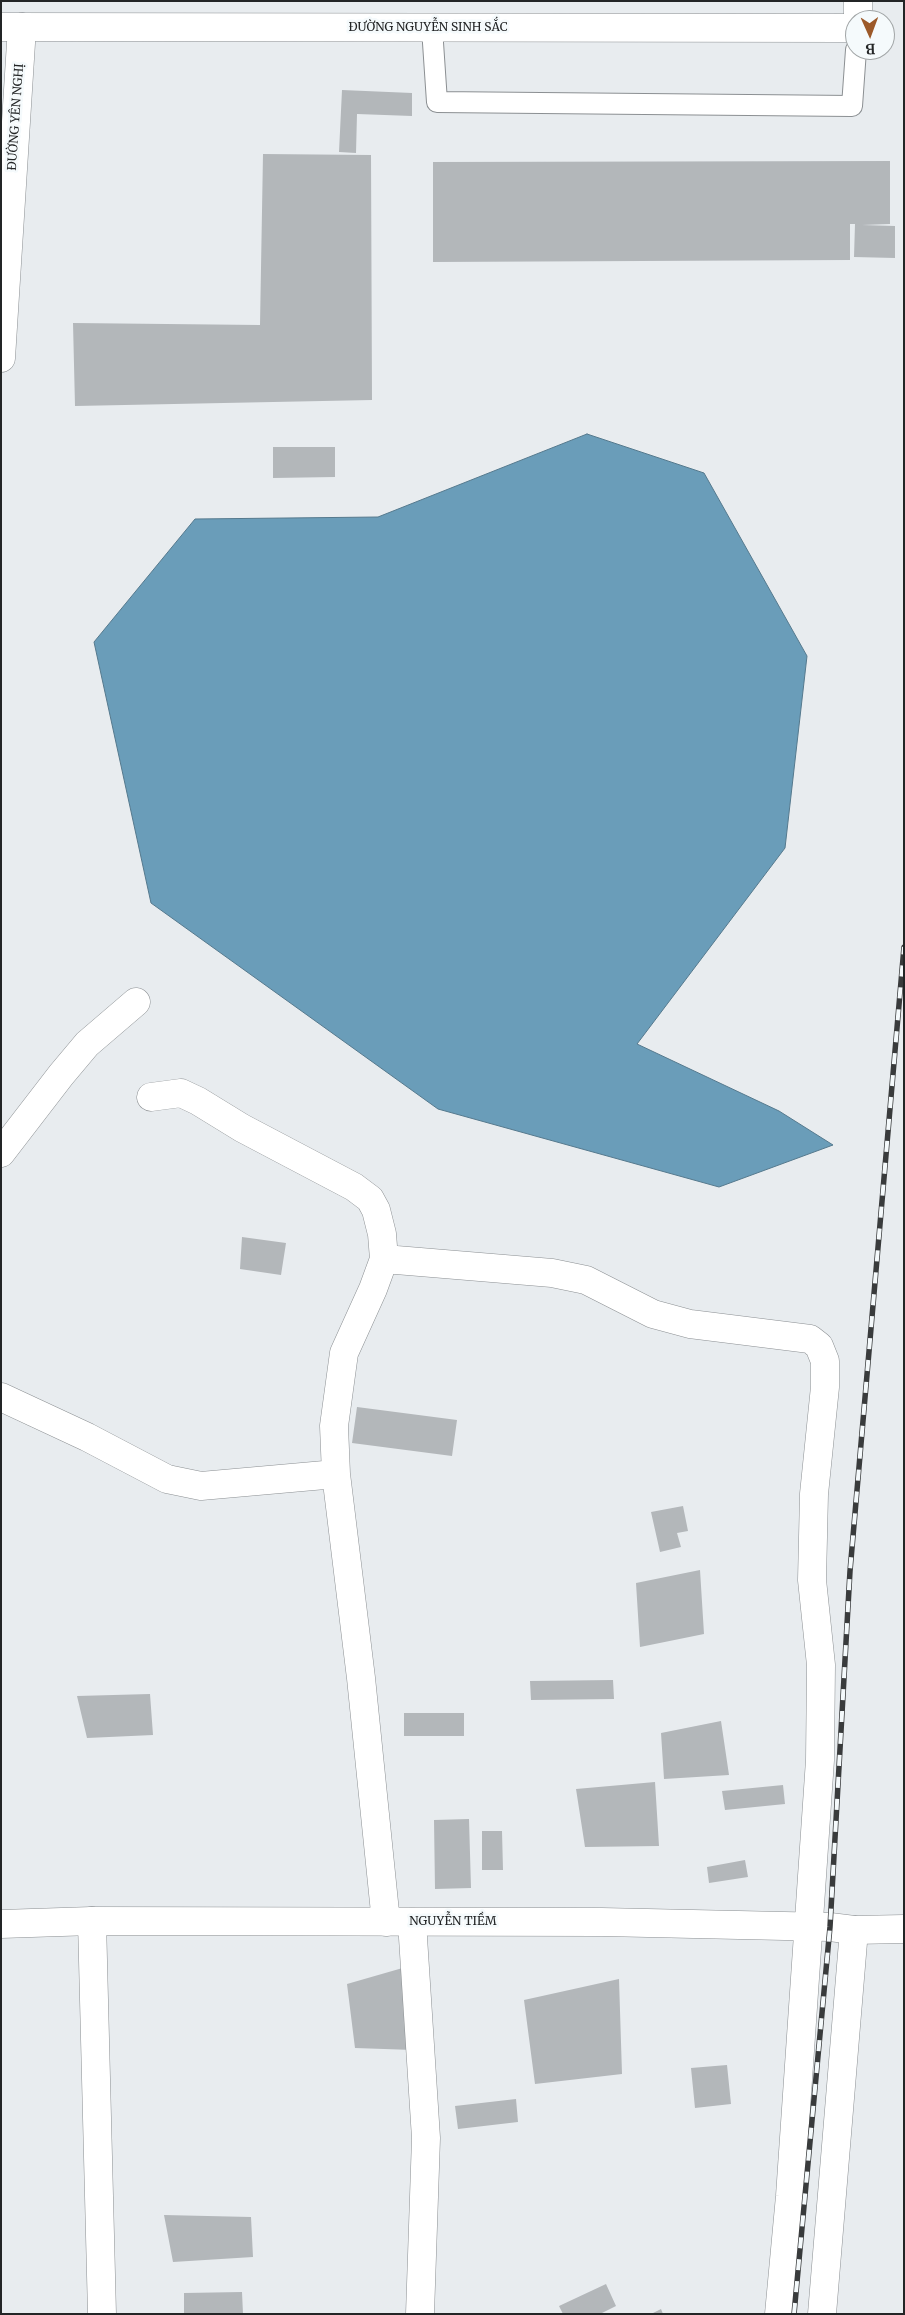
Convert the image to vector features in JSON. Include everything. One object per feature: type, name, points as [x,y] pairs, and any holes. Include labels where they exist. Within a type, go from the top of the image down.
[{"type":"street","name":"ĐƯỜNG NGUYỄN SINH SẮC","points":[[12,27],[845,28]]},
{"type":"street","name":"ĐƯỜNG YÊN NGHỊ","points":[[1,358],[12,27]]},
{"type":"street","points":[[1,1153],[60,1074],[87,1044],[136,1002]]},
{"type":"street","points":[[151,1097],[181,1093],[198,1101],[242,1128],[354,1187],[370,1199],[376,1210],[382,1234],[384,1259],[373,1290],[344,1353],[334,1426],[336,1474],[362,1687],[386,1922]]},
{"type":"street","points":[[384,1259],[552,1273],[586,1280],[616,1293],[652,1314],[690,1324],[753,1330],[810,1339],[819,1346],[825,1361],[825,1387],[814,1494],[812,1580],[821,1666],[820,1750],[790,2196],[779,2314]]},
{"type":"street","points":[[1,1397],[103,1445],[167,1479],[201,1486],[336,1474]]},
{"type":"street","points":[[92,1921],[102,2314]]},
{"type":"street","name":"NGUYỄN TIỀM","points":[[1,1924],[92,1921],[602,1922],[808,1927],[854,1930],[904,1929]]},
{"type":"street","points":[[412,1922],[426,2138],[420,2314]]},
{"type":"street","points":[[822,2314],[854,1930]]},
{"type":"lane","points":[[432,28],[437,102],[852,106],[855,60]]},
{"type":"water","points":[[587,434],[704,473],[807,656],[785,848],[637,1044],[779,1111],[833,1145],[719,1187],[438,1109],[151,903],[94,642],[195,519],[378,517]]},
{"type":"building","points":[[342,90],[412,93],[412,116],[357,114],[356,153],[339,152]]},
{"type":"building","points":[[263,154],[371,155],[372,400],[75,406],[73,323],[260,325]]},
{"type":"building","points":[[890,161],[890,224],[862,225],[895,226],[895,258],[854,257],[855,224],[850,224],[850,260],[433,262],[433,162]]},
{"type":"building","points":[[273,447],[335,447],[335,477],[273,478]]},
{"type":"building","points":[[242,1237],[286,1243],[281,1275],[240,1269]]},
{"type":"building","points":[[357,1407],[457,1420],[452,1456],[352,1443]]},
{"type":"building","points":[[683,1506],[688,1531],[677,1533],[681,1547],[660,1552],[651,1512]]},
{"type":"building","points":[[700,1570],[704,1634],[640,1647],[636,1583]]},
{"type":"building","points":[[613,1680],[614,1699],[531,1700],[530,1681]]},
{"type":"building","points":[[150,1694],[153,1735],[87,1738],[77,1696]]},
{"type":"building","points":[[404,1713],[464,1713],[464,1736],[404,1736]]},
{"type":"building","points":[[721,1721],[729,1775],[664,1779],[661,1733]]},
{"type":"building","points":[[655,1782],[659,1846],[585,1847],[576,1789]]},
{"type":"building","points":[[783,1785],[785,1804],[725,1810],[722,1791]]},
{"type":"building","points":[[469,1819],[471,1888],[435,1889],[434,1820]]},
{"type":"building","points":[[482,1831],[502,1831],[503,1870],[482,1870]]},
{"type":"building","points":[[745,1860],[748,1877],[709,1883],[707,1867]]},
{"type":"building","points":[[413,1965],[413,2050],[355,2048],[347,1984]]},
{"type":"building","points":[[619,1979],[622,2074],[535,2084],[524,2000]]},
{"type":"building","points":[[727,2065],[731,2104],[695,2108],[691,2068]]},
{"type":"building","points":[[516,2099],[518,2122],[458,2129],[455,2106]]},
{"type":"building","points":[[164,2215],[251,2217],[253,2257],[173,2262]]},
{"type":"building","points":[[606,2284],[616,2306],[600,2314],[563,2314],[559,2306]]},
{"type":"building","points":[[242,2292],[243,2314],[184,2314],[184,2293]]},
{"type":"building","points":[[661,2309],[663,2314],[651,2314]]},
{"type":"railway","points":[[794,2314],[830,1927],[850,1571],[904,947]]}]
